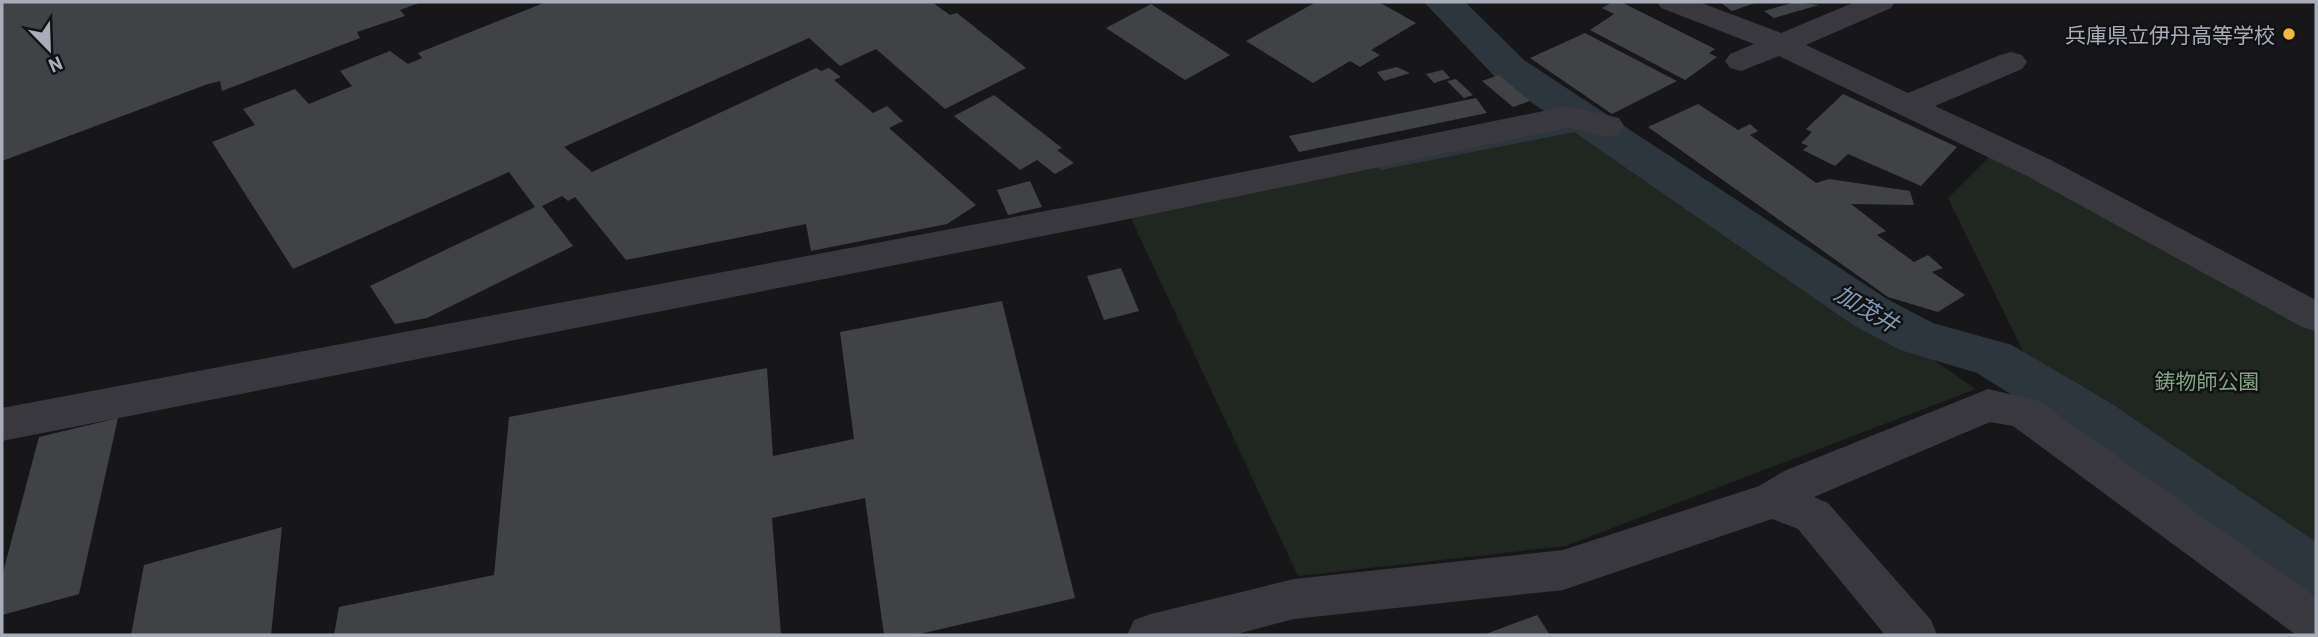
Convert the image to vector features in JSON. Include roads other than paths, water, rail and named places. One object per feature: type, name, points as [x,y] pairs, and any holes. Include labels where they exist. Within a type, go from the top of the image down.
[{"type":"street","points":[[1671,2],[1779,44],[2039,168],[2316,317]]},
{"type":"street","points":[[1741,61],[1880,2]]},
{"type":"street","points":[[1908,105],[2011,62]]},
{"type":"street","points":[[2,425],[1109,211],[1568,117],[1607,126]]},
{"type":"street","points":[[1151,635],[1294,599],[1563,570],[1773,500],[1799,484],[1989,405],[2024,412],[2316,623]]},
{"type":"street","points":[[1773,500],[1814,516],[1914,635]]},
{"type":"waterway","name":"加茂井","points":[[1443,2],[1510,69],[1870,312],[1918,337],[1994,359],[2090,417],[2316,573]]},
{"type":"waterway","points":[[1381,166],[1591,125]]},
{"type":"place","name":"兵庫県立伊丹高等学校","points":[[2289,34]]},
{"type":"park label","name":"鋳物師公園","points":[[2207,380]]}]
